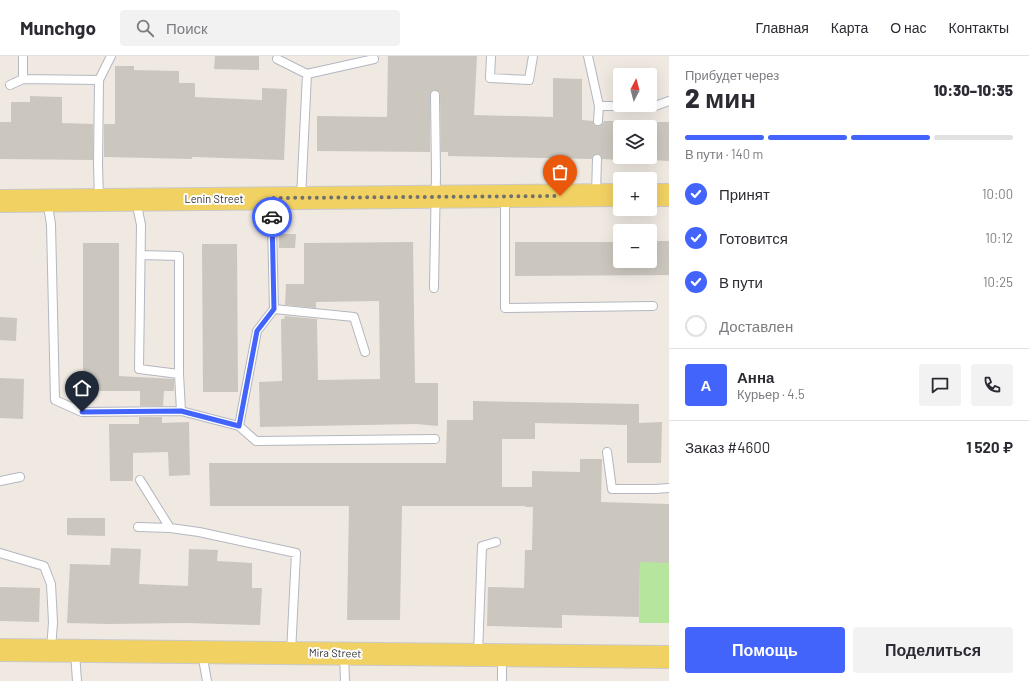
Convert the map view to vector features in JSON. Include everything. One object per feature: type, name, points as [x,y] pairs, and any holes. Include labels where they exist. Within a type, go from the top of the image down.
[{"type":"main road","name":"Lenin Street","points":[[0,200],[613,195]]},
{"type":"main road","points":[[657,195],[669,195]]},
{"type":"main road","name":"Mira Street","points":[[0,650],[669,657]]},
{"type":"lane","points":[[23,56],[23,79]]},
{"type":"lane","points":[[99,200],[99,80],[111,56]]},
{"type":"lane","points":[[491,56],[490,78],[529,80],[533,56]]},
{"type":"lane","points":[[588,56],[599,106],[598,121]]},
{"type":"lane","points":[[277,59],[307,74],[374,59]]},
{"type":"lane","points":[[301,198],[307,74]]},
{"type":"lane","points":[[10,85],[23,79],[99,80]]},
{"type":"lane","points":[[434,288],[435,95]]},
{"type":"lane","points":[[599,106],[655,106],[669,101]]},
{"type":"lane","points":[[596,195],[597,159]]},
{"type":"lane","points":[[505,196],[505,308],[654,306]]},
{"type":"lane","points":[[239,426],[257,331],[274,309],[271,198]]},
{"type":"lane","points":[[136,199],[141,226],[139,369],[179,374]]},
{"type":"lane","points":[[46,200],[51,224],[55,400],[82,412],[181,411],[239,426],[256,441],[435,439]]},
{"type":"lane","points":[[141,255],[179,256],[179,374],[181,411]]},
{"type":"lane","points":[[274,309],[354,317],[366,352]]},
{"type":"lane","points":[[607,452],[612,489],[669,488]]},
{"type":"lane","points":[[0,481],[20,477]]},
{"type":"lane","points":[[140,480],[170,528]]},
{"type":"lane","points":[[138,527],[170,528],[199,532],[296,553],[291,653]]},
{"type":"lane","points":[[478,655],[482,546],[496,542]]},
{"type":"lane","points":[[0,553],[44,566],[51,584],[53,622],[51,650]]},
{"type":"lane","points":[[75,651],[77,681]]},
{"type":"lane","points":[[202,652],[206,681]]},
{"type":"lane","points":[[344,654],[345,681]]},
{"type":"lane","points":[[502,655],[502,681]]},
{"type":"green space","points":[[640,554],[669,563],[669,623],[639,623]]},
{"type":"building","points":[[215,56],[259,56],[259,70],[214,69]]},
{"type":"building","points":[[388,56],[477,56],[474,115],[553,117],[553,78],[582,79],[582,120],[593,121],[595,125],[598,126],[604,121],[613,121],[613,160],[602,159],[600,155],[597,154],[593,156],[592,159],[448,156],[448,152],[441,152],[440,95],[439,92],[435,90],[432,91],[430,95],[430,152],[317,151],[317,116],[387,117]]},
{"type":"building","points":[[115,66],[134,66],[134,70],[179,71],[179,83],[195,83],[195,97],[262,100],[262,88],[287,89],[284,160],[192,157],[192,159],[104,157],[104,124],[115,124]]},
{"type":"building","points":[[30,96],[62,97],[62,123],[93,124],[93,160],[0,159],[0,122],[11,122],[11,102],[30,102]]},
{"type":"building","points":[[657,122],[669,122],[669,161],[657,160]]},
{"type":"building","points":[[279,234],[296,234],[295,248],[279,248]]},
{"type":"building","points":[[657,241],[669,241],[669,275],[515,276],[515,242],[613,242],[613,268],[657,268]]},
{"type":"building","points":[[413,242],[415,383],[438,383],[438,426],[416,424],[260,427],[259,382],[282,381],[281,319],[284,319],[285,316],[317,319],[318,380],[380,379],[379,301],[316,302],[316,308],[285,305],[286,284],[304,284],[304,243]]},
{"type":"building","points":[[83,243],[119,243],[119,376],[174,379],[174,391],[164,391],[163,406],[140,406],[140,391],[83,391]]},
{"type":"building","points":[[202,244],[237,244],[238,392],[203,392]]},
{"type":"building","points":[[0,317],[17,318],[16,341],[0,340]]},
{"type":"building","points":[[0,378],[24,379],[23,419],[0,418]]},
{"type":"building","points":[[473,401],[639,404],[639,423],[662,422],[661,463],[627,463],[627,425],[535,423],[535,439],[502,439],[502,487],[532,487],[532,471],[580,472],[580,459],[602,459],[601,502],[669,504],[669,563],[640,562],[639,617],[562,615],[562,628],[487,626],[488,587],[524,588],[525,550],[532,550],[533,507],[402,506],[400,620],[347,620],[349,506],[210,506],[209,463],[446,463],[447,420],[473,420]]},
{"type":"building","points":[[139,417],[162,417],[162,423],[189,422],[190,475],[169,476],[168,452],[133,453],[133,481],[110,481],[109,424],[139,424]]},
{"type":"building","points":[[67,518],[105,518],[105,536],[67,535]]},
{"type":"building","points":[[111,548],[141,549],[139,584],[188,586],[189,549],[218,550],[217,561],[252,563],[252,588],[262,588],[260,625],[186,623],[67,623],[70,564],[110,565]]},
{"type":"building","points":[[0,587],[40,588],[39,622],[0,621]]},
{"type":"way so far","points":[[272,217],[271,198],[560,196]]},
{"type":"route","points":[[82,412],[181,411],[239,426],[257,331],[274,309],[272,217]]}]
